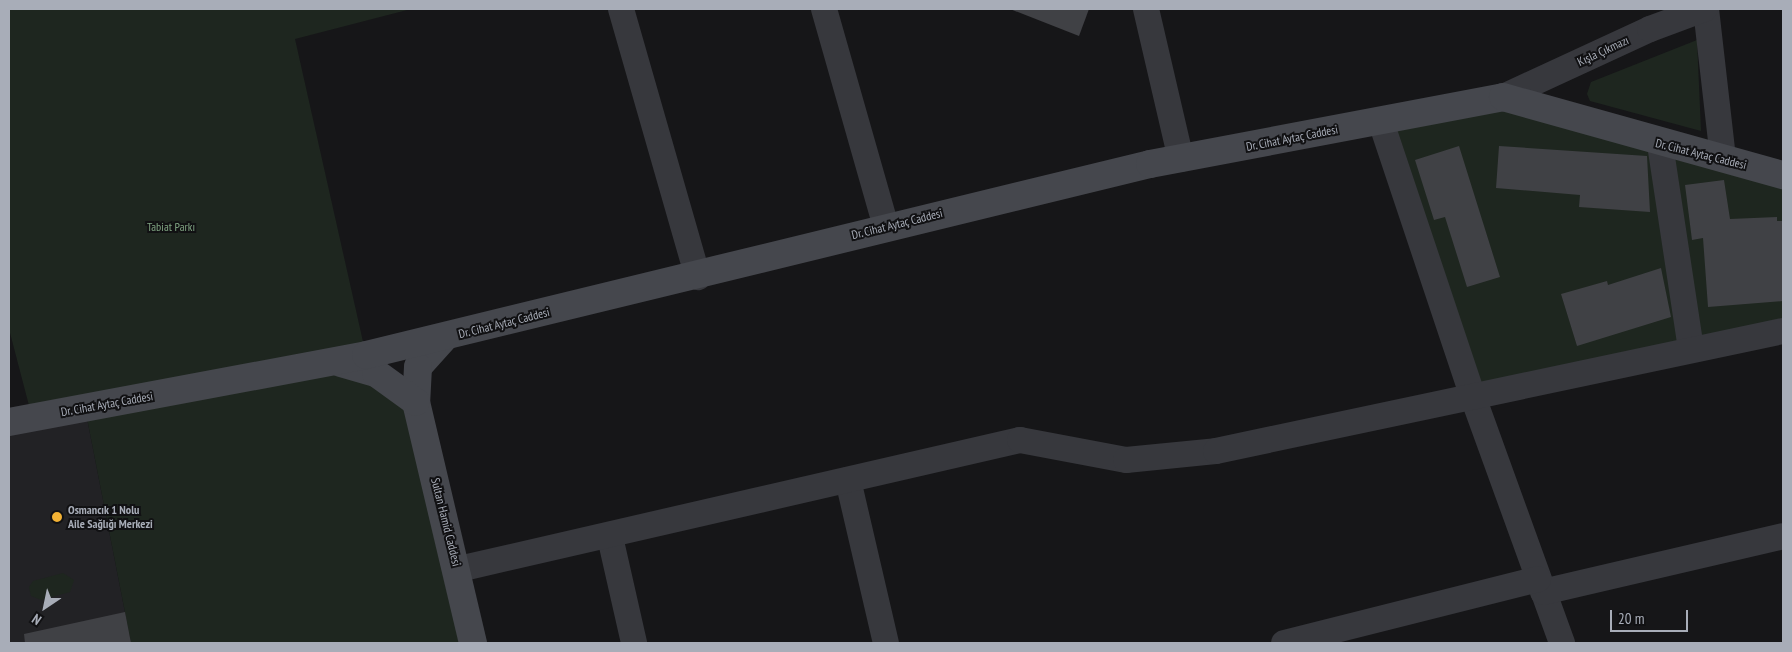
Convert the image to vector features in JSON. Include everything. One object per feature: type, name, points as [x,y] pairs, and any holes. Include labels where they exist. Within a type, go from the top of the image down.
[{"type":"street","points":[[621,9],[698,277]]},
{"type":"street","points":[[824,9],[886,226]]},
{"type":"street","points":[[1146,9],[1181,159]]},
{"type":"street","points":[[1705,9],[1722,159]]},
{"type":"street","name":"Kışla Çıkmazı","points":[[1503,97],[1648,19],[1705,9]]},
{"type":"street","name":"Dr. Cihat Aytaç Caddesi","points":[[9,422],[332,362],[698,277],[886,226],[1181,159],[1503,97],[1660,144],[1783,175]]},
{"type":"street","points":[[1381,122],[1473,397],[1562,643]]},
{"type":"street","points":[[1660,144],[1691,350]]},
{"type":"street","points":[[458,569],[610,537],[1020,440],[1126,460],[1216,451],[1783,331]]},
{"type":"street","name":"Sultan Hamid Caddesi","points":[[445,337],[418,367],[416,402],[458,569],[473,643]]},
{"type":"street","points":[[332,362],[367,368],[416,402]]},
{"type":"street","points":[[848,480],[886,643]]},
{"type":"street","points":[[1284,643],[1312,640],[1541,586],[1783,536]]},
{"type":"street","points":[[610,537],[634,643]]},
{"type":"shaded area","name":"Osmancık 1 Nolu Aile Sağlığı Merkezi","points":[[85,408],[131,643],[9,643],[9,422]]},
{"type":"green space","name":"Tabiat Parkı","points":[[9,9],[411,9],[295,39],[366,355],[416,402],[471,643],[131,643],[85,408],[32,417],[9,329]]},
{"type":"green space","points":[[1697,40],[1701,131],[1590,101],[1587,94],[1591,82]]},
{"type":"green space","points":[[1503,97],[1783,175],[1783,331],[1473,397],[1381,122]]},
{"type":"green space","points":[[63,573],[74,580],[70,592],[41,600],[31,596],[29,587],[33,581]]},
{"type":"building","points":[[1010,9],[1089,9],[1079,36]]},
{"type":"building","points":[[1459,146],[1500,277],[1467,287],[1445,217],[1434,220],[1415,160]]},
{"type":"building","points":[[1499,146],[1647,156],[1650,212],[1579,207],[1580,195],[1496,188]]},
{"type":"building","points":[[1724,180],[1730,219],[1777,217],[1777,221],[1783,221],[1783,301],[1708,307],[1703,238],[1692,240],[1685,185]]},
{"type":"building","points":[[1661,268],[1671,317],[1577,346],[1561,294],[1607,281],[1608,285]]},
{"type":"building","points":[[125,612],[131,643],[25,643],[24,634]]},
{"type":"place","name":"Osmancık 1 Nolu Aile Sağlığı Merkezi","points":[[57,517]]}]
